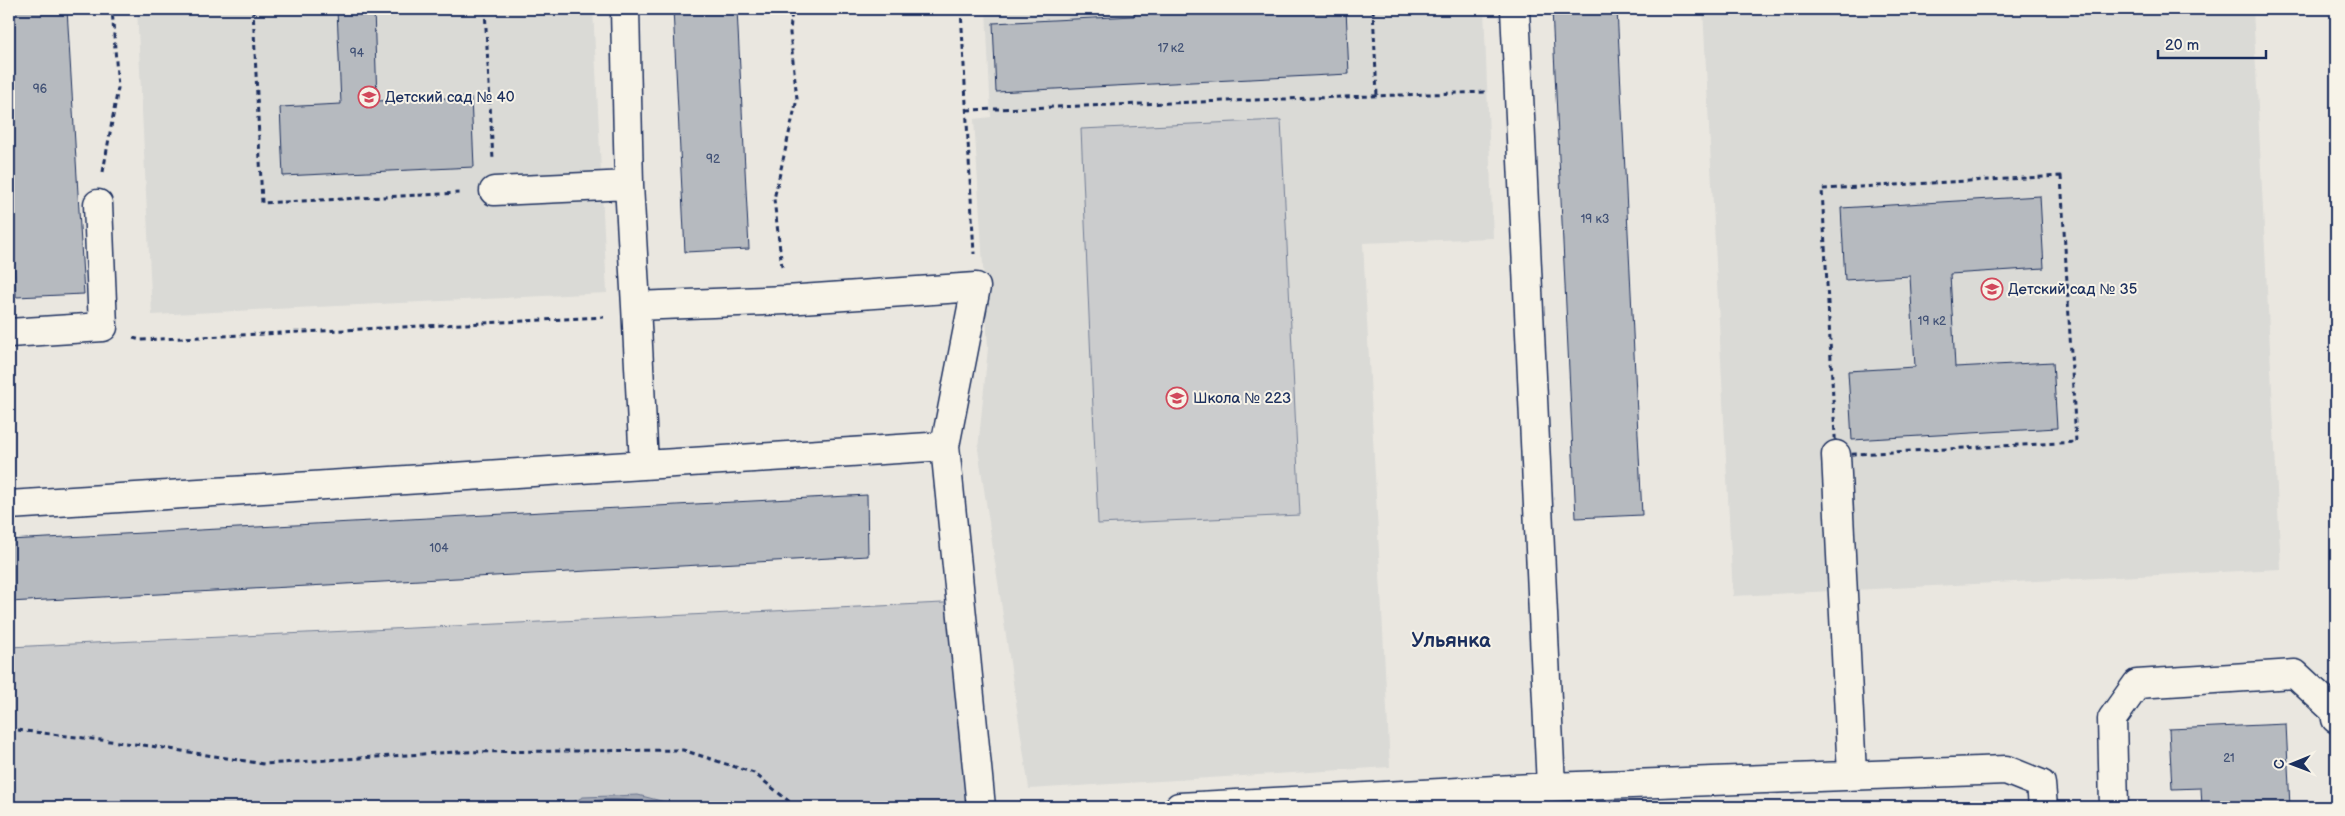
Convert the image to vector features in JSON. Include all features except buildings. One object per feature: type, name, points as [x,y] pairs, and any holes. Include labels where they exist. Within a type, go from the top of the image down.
[{"type":"lane","points":[[625,9],[629,185],[644,465]]},
{"type":"lane","points":[[1515,9],[1551,787]]},
{"type":"lane","points":[[494,191],[629,185]]},
{"type":"lane","points":[[9,333],[104,328],[98,204]]},
{"type":"lane","points":[[636,306],[786,300],[976,287],[945,446],[981,807]]},
{"type":"lane","points":[[9,505],[945,446]]},
{"type":"lane","points":[[1836,455],[1852,774]]},
{"type":"lane","points":[[2114,807],[2112,719],[2138,684],[2295,674],[2335,711],[2336,719]]},
{"type":"lane","points":[[1179,807],[1551,787],[1852,774],[2006,770],[2041,784],[2043,807]]},
{"type":"path","points":[[98,204],[118,88],[112,9]]},
{"type":"path","points":[[253,9],[262,202],[494,191],[485,9]]},
{"type":"path","points":[[786,300],[774,199],[797,99],[790,33],[792,9]]},
{"type":"path","points":[[961,9],[968,110],[976,287]]},
{"type":"path","points":[[1374,9],[1377,96]]},
{"type":"path","points":[[968,110],[1519,91]]},
{"type":"path","points":[[2061,176],[2076,442],[1836,455],[1822,189],[2061,176]]},
{"type":"path","points":[[104,328],[141,340],[617,317],[636,306]]},
{"type":"path","points":[[9,729],[151,746],[264,764],[455,752],[683,750],[754,772],[796,807]]},
{"type":"shaded area","name":"Детский сад № 40","points":[[137,9],[593,9],[607,293],[152,315]]},
{"type":"shaded area","name":"Школа № 223","points":[[986,9],[1484,9],[1493,238],[1363,243],[1390,767],[1029,789],[978,449],[988,348],[974,119],[991,117]]},
{"type":"shaded area","name":"Детский сад № 35","points":[[1703,9],[2253,9],[2281,569],[1733,596]]},
{"type":"shaded area","points":[[1281,120],[1300,515],[1098,524],[1081,129]]},
{"type":"shaded area","points":[[964,602],[987,807],[9,807],[9,647]]},
{"type":"water","points":[[638,795],[684,807],[563,807],[583,797]]},
{"type":"place","name":"Детский сад № 40","points":[[369,97]]},
{"type":"place","name":"Детский сад № 35","points":[[1992,289]]},
{"type":"place","name":"Школа № 223","points":[[1177,398]]},
{"type":"district","name":"Ульянка","points":[[1451,641]]}]
